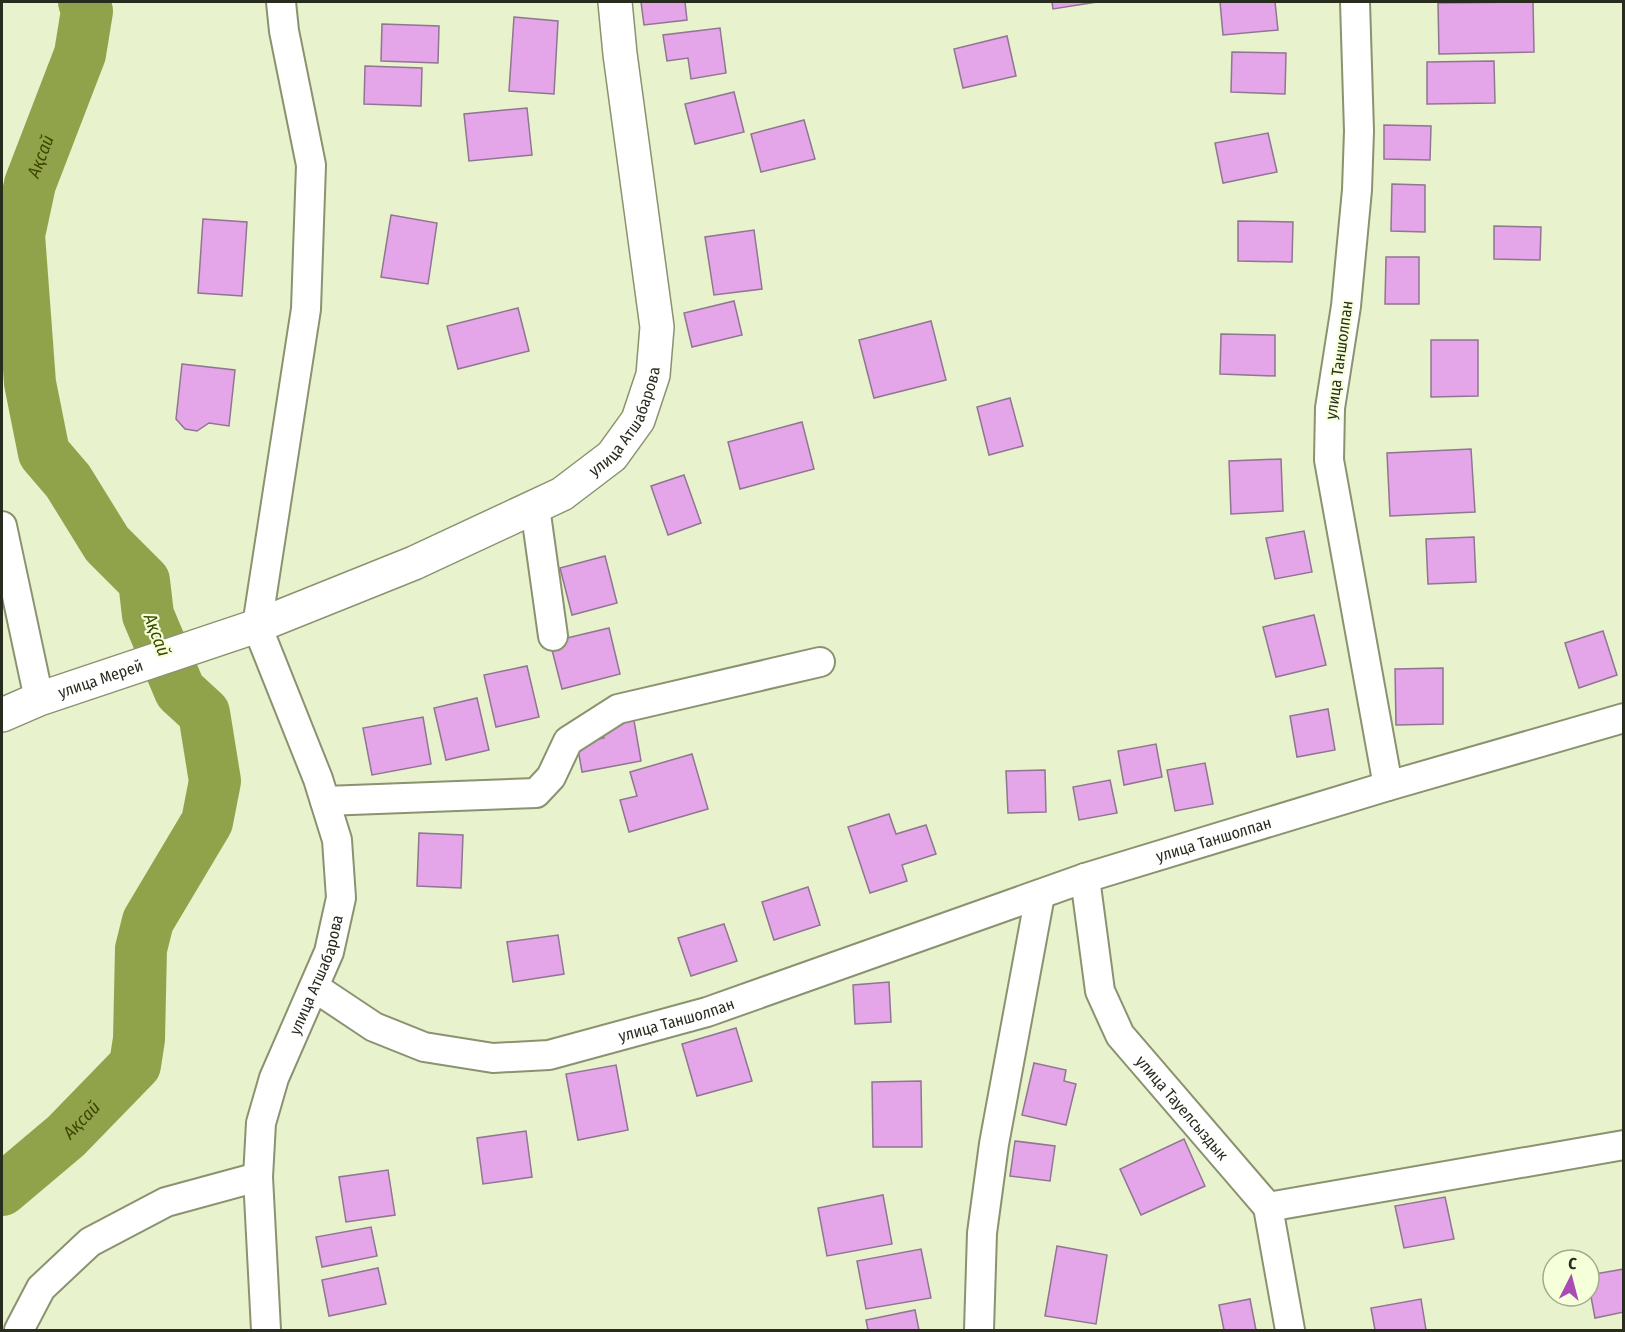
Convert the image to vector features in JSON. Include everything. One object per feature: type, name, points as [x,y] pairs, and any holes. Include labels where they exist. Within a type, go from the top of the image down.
[{"type":"main road","name":"улица Атшабарова","points":[[200,644],[257,626],[414,563],[562,494],[612,456],[638,420],[653,375],[657,327],[615,2]]},
{"type":"main road","name":"улица Мерей","points":[[2,715],[39,699],[200,644]]},
{"type":"street","points":[[257,626],[306,298],[311,165],[284,31],[281,2]]},
{"type":"street","name":"улица Таншолпан","points":[[1355,2],[1359,131],[1357,190],[1346,306],[1330,408],[1329,460],[1388,786]]},
{"type":"street","points":[[535,507],[553,636]]},
{"type":"street","points":[[2,526],[39,699]]},
{"type":"street","name":"улица Атшабарова","points":[[257,626],[325,801],[337,840],[341,897],[329,952],[274,1078],[261,1123],[258,1178],[266,1330]]},
{"type":"street","points":[[325,801],[536,793],[551,777],[568,741],[618,709],[820,662]]},
{"type":"street","name":"улица Таншолпан","points":[[314,987],[374,1027],[424,1047],[493,1058],[549,1054],[707,1012],[1085,878],[1388,786],[1623,718]]},
{"type":"street","name":"улица Тауелсыздык","points":[[1085,878],[1100,991],[1120,1035],[1268,1207]]},
{"type":"street","points":[[979,1330],[982,1233],[994,1144],[1040,895]]},
{"type":"street","points":[[1290,1330],[1268,1207],[1623,1145]]},
{"type":"street","points":[[19,1330],[41,1288],[90,1242],[166,1202],[258,1178]]},
{"type":"building","points":[[641,2],[685,2],[687,20],[644,25]]},
{"type":"building","points":[[1052,2],[1097,2],[1053,9]]},
{"type":"building","points":[[1220,2],[1275,2],[1278,30],[1223,35]]},
{"type":"building","points":[[1533,2],[1534,52],[1439,54],[1438,3]]},
{"type":"building","points":[[514,17],[558,21],[554,94],[509,91]]},
{"type":"building","points":[[382,24],[439,26],[438,63],[381,61]]},
{"type":"building","points":[[720,28],[726,73],[691,79],[688,58],[667,61],[663,35]]},
{"type":"building","points":[[1007,36],[1016,76],[963,88],[954,49]]},
{"type":"building","points":[[1232,52],[1286,53],[1285,94],[1231,92]]},
{"type":"building","points":[[1494,61],[1495,103],[1427,104],[1427,62]]},
{"type":"building","points":[[365,66],[422,68],[421,106],[364,104]]},
{"type":"building","points":[[734,92],[744,132],[695,144],[685,104]]},
{"type":"building","points":[[527,108],[532,155],[469,161],[464,114]]},
{"type":"building","points":[[804,120],[815,159],[761,172],[751,134]]},
{"type":"building","points":[[1384,125],[1431,126],[1430,160],[1384,159]]},
{"type":"building","points":[[1268,133],[1277,172],[1223,183],[1215,143]]},
{"type":"building","points":[[1392,184],[1425,185],[1425,232],[1391,231]]},
{"type":"building","points":[[391,215],[437,223],[428,284],[381,277]]},
{"type":"building","points":[[203,219],[247,222],[242,296],[198,293]]},
{"type":"building","points":[[1238,221],[1293,222],[1292,262],[1238,261]]},
{"type":"building","points":[[1494,226],[1541,227],[1540,260],[1494,259]]},
{"type":"building","points":[[754,230],[762,289],[714,295],[705,237]]},
{"type":"building","points":[[1386,257],[1419,257],[1419,304],[1385,304]]},
{"type":"building","points":[[734,301],[742,335],[692,347],[684,313]]},
{"type":"building","points":[[518,308],[529,351],[458,369],[447,326]]},
{"type":"building","points":[[931,321],[946,380],[874,398],[859,340]]},
{"type":"building","points":[[1221,334],[1275,335],[1275,376],[1220,374]]},
{"type":"building","points":[[1431,340],[1478,340],[1478,396],[1431,397]]},
{"type":"building","points":[[182,364],[235,370],[229,426],[209,423],[197,431],[185,429],[176,419]]},
{"type":"building","points":[[1010,398],[1023,446],[989,455],[977,407]]},
{"type":"building","points":[[802,422],[814,469],[740,489],[728,442]]},
{"type":"building","points":[[1471,449],[1475,512],[1390,516],[1387,453]]},
{"type":"building","points":[[1281,459],[1283,511],[1231,514],[1229,461]]},
{"type":"building","points":[[684,475],[701,523],[668,535],[651,486]]},
{"type":"building","points":[[1304,531],[1312,572],[1275,579],[1266,538]]},
{"type":"building","points":[[1474,537],[1476,582],[1428,584],[1426,539]]},
{"type":"building","points":[[605,556],[617,603],[572,615],[560,568]]},
{"type":"building","points":[[1314,615],[1326,665],[1276,677],[1263,627]]},
{"type":"building","points":[[609,628],[620,674],[562,689],[550,642]]},
{"type":"building","points":[[1603,631],[1617,675],[1579,688],[1565,643]]},
{"type":"building","points":[[527,666],[539,717],[496,727],[484,675]]},
{"type":"building","points":[[1443,668],[1443,724],[1396,725],[1395,669]]},
{"type":"building","points":[[477,698],[489,750],[446,760],[434,708]]},
{"type":"building","points":[[1328,709],[1335,750],[1297,757],[1290,716]]},
{"type":"building","points":[[633,715],[641,761],[582,772],[577,743],[604,738],[601,721]]},
{"type":"building","points":[[423,717],[431,764],[372,775],[363,728]]},
{"type":"building","points":[[1156,744],[1162,777],[1124,785],[1118,751]]},
{"type":"building","points":[[692,754],[708,809],[629,832],[620,800],[637,796],[630,772]]},
{"type":"building","points":[[1205,763],[1213,804],[1175,811],[1167,770]]},
{"type":"building","points":[[1045,770],[1046,812],[1008,813],[1006,771]]},
{"type":"building","points":[[1110,780],[1117,813],[1079,820],[1073,787]]},
{"type":"building","points":[[889,814],[896,834],[926,825],[936,854],[902,865],[907,881],[870,893],[848,827]]},
{"type":"building","points":[[419,833],[463,835],[461,888],[417,886]]},
{"type":"building","points":[[808,887],[820,925],[774,940],[762,902]]},
{"type":"building","points":[[724,924],[737,961],[691,976],[678,938]]},
{"type":"building","points":[[558,935],[564,974],[513,982],[507,942]]},
{"type":"building","points":[[889,982],[891,1022],[855,1024],[853,985]]},
{"type":"building","points":[[736,1028],[752,1081],[697,1096],[682,1044]]},
{"type":"building","points":[[1034,1063],[1066,1070],[1064,1081],[1076,1084],[1066,1125],[1022,1115]]},
{"type":"building","points":[[616,1065],[628,1130],[578,1140],[566,1074]]},
{"type":"building","points":[[921,1081],[922,1147],[873,1147],[872,1082]]},
{"type":"building","points":[[526,1131],[532,1177],[483,1184],[477,1138]]},
{"type":"building","points":[[1184,1139],[1205,1186],[1141,1215],[1120,1169]]},
{"type":"building","points":[[1015,1141],[1055,1146],[1050,1181],[1010,1176]]},
{"type":"building","points":[[388,1170],[395,1215],[346,1222],[339,1177]]},
{"type":"building","points":[[883,1195],[892,1244],[827,1256],[818,1208]]},
{"type":"building","points":[[1445,1197],[1454,1239],[1404,1248],[1395,1206]]},
{"type":"building","points":[[371,1227],[377,1256],[322,1267],[316,1237]]},
{"type":"building","points":[[1057,1246],[1107,1255],[1096,1324],[1045,1316]]},
{"type":"building","points":[[921,1249],[931,1298],[866,1309],[857,1261]]},
{"type":"building","points":[[378,1268],[386,1304],[329,1316],[322,1280]]},
{"type":"building","points":[[1624,1269],[1624,1312],[1595,1318],[1593,1308],[1601,1308],[1601,1273]]},
{"type":"building","points":[[1250,1299],[1256,1330],[1224,1330],[1219,1305]]},
{"type":"building","points":[[1421,1299],[1426,1330],[1375,1330],[1371,1308]]},
{"type":"building","points":[[915,1310],[919,1330],[868,1330],[866,1320]]},
{"type":"waterway","name":"Ақсай","points":[[2,1190],[66,1136],[135,1065],[139,1039],[141,949],[148,921],[207,822],[215,781],[204,713],[180,691],[148,615],[144,581],[107,544],[68,481],[44,453],[30,383],[19,235],[30,184],[80,54],[87,11],[84,2]]}]
